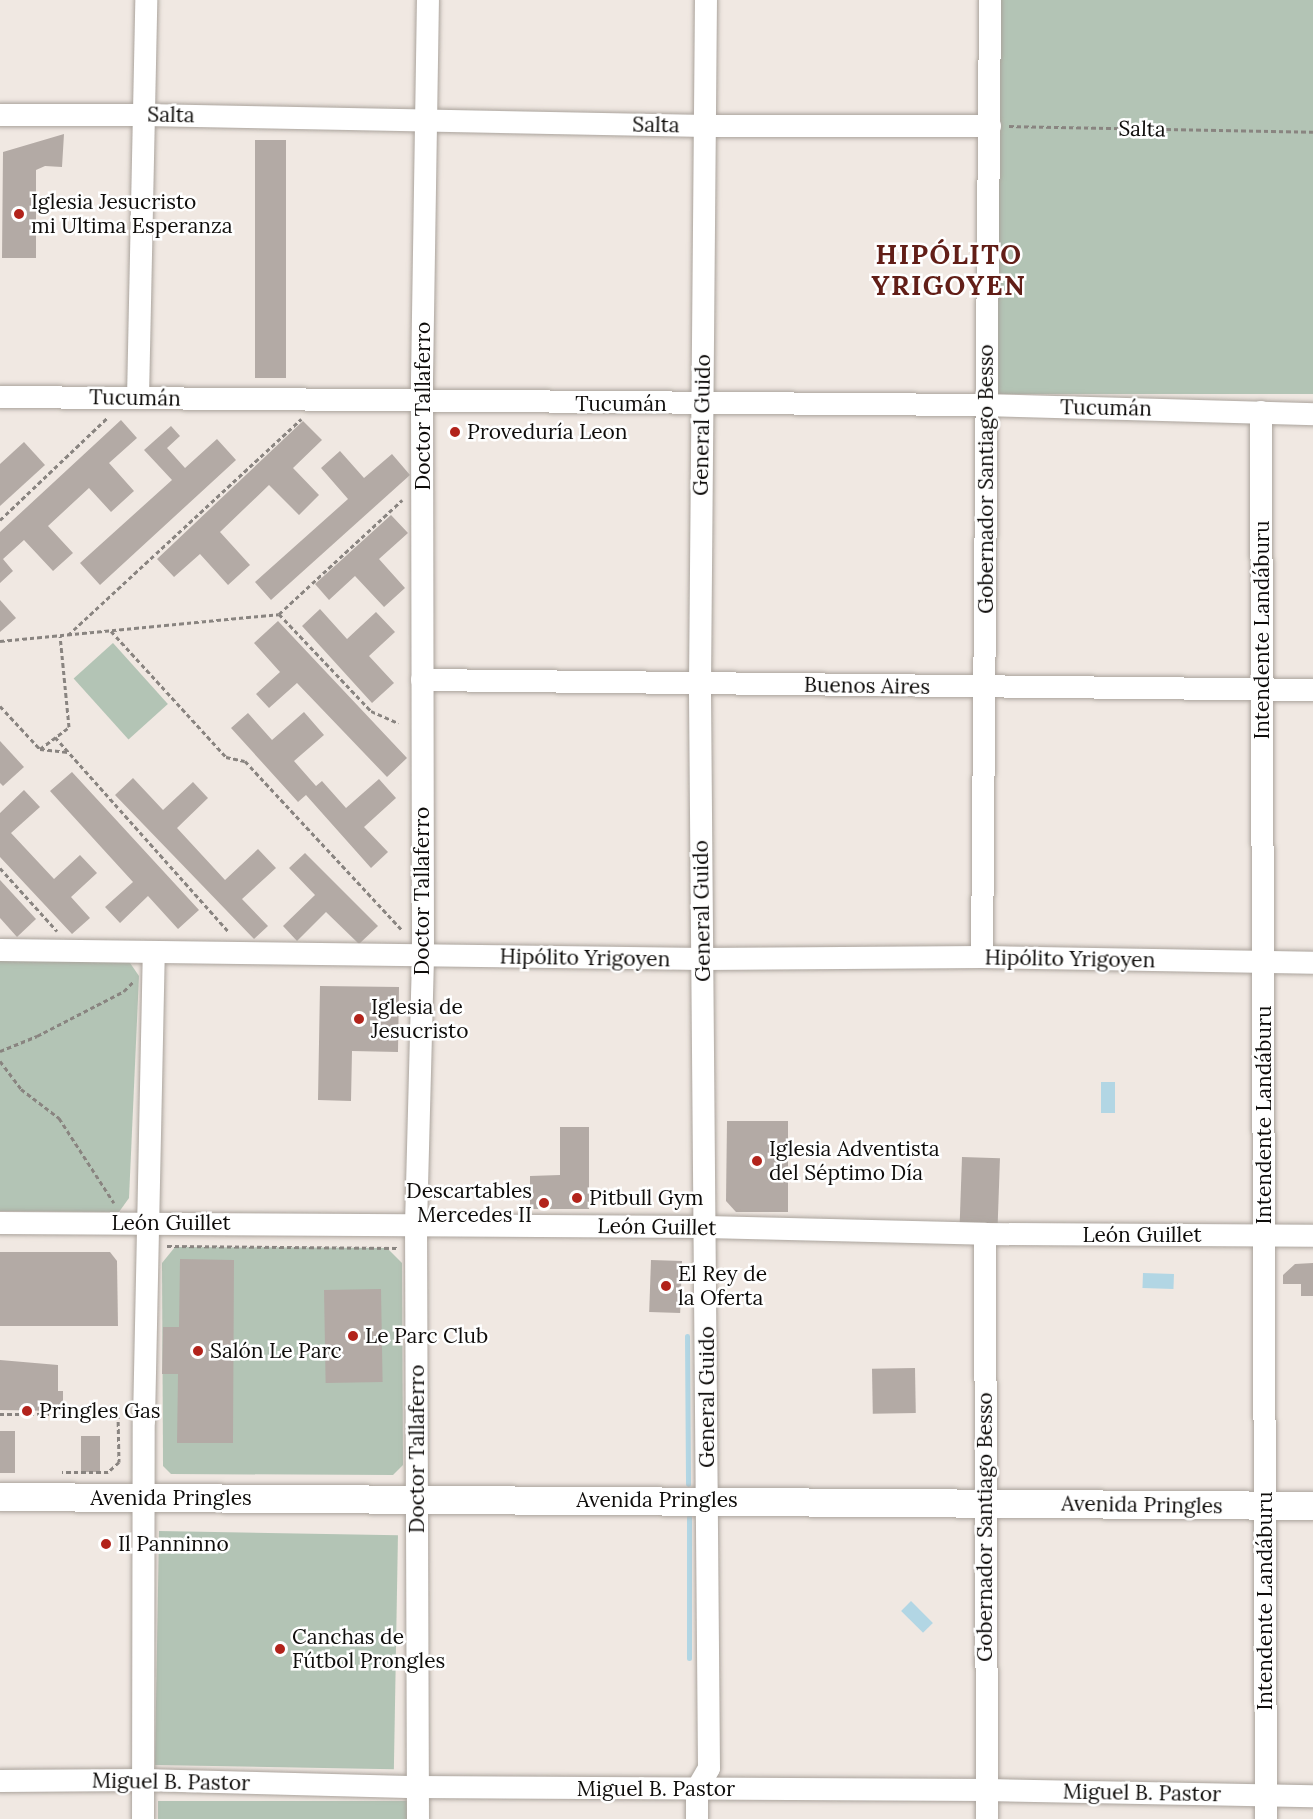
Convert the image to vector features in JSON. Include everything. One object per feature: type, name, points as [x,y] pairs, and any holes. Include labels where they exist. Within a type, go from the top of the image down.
[{"type":"main road","name":"Avenida Pringles","points":[[0,1497],[1313,1506]]},
{"type":"street","points":[[138,398],[146,0]]},
{"type":"street","name":"Doctor Tallaferro","points":[[418,1819],[416,1225],[423,956],[423,403],[428,0]]},
{"type":"street","name":"General Guido","points":[[697,1819],[697,1789],[709,1768],[700,685],[706,0]]},
{"type":"street","name":"Gobernador Santiago Besso","points":[[982,957],[987,687],[985,405],[990,0]]},
{"type":"street","name":"Salta","points":[[0,115],[145,115],[706,126],[990,126]]},
{"type":"street","name":"Tucumán","points":[[0,397],[423,403],[985,405],[1313,414]]},
{"type":"street","name":"Intendente Landáburu","points":[[1261,412],[1266,1819]]},
{"type":"street","name":"Buenos Aires","points":[[422,680],[700,685],[1313,690]]},
{"type":"street","name":"Hipólito Yrigoyen","points":[[0,950],[703,959],[982,957],[1313,963]]},
{"type":"street","points":[[143,1819],[147,1223],[154,952]]},
{"type":"street","name":"León Guillet","points":[[0,1223],[706,1227],[985,1234],[1313,1236]]},
{"type":"street","name":"Gobernador Santiago Besso","points":[[985,1234],[987,1819]]},
{"type":"street","name":"Miguel B. Pastor","points":[[0,1781],[143,1780],[417,1787],[987,1790],[1313,1796]]},
{"type":"path","name":"Salta","points":[[990,126],[1313,132]]},
{"type":"path","points":[[0,520],[115,410]]},
{"type":"path","points":[[69,634],[306,414]]},
{"type":"path","points":[[0,641],[279,614],[402,500]]},
{"type":"path","points":[[279,614],[371,711],[398,723]]},
{"type":"path","points":[[111,630],[226,757],[245,761],[409,938]]},
{"type":"path","points":[[40,749],[69,727],[60,636]]},
{"type":"path","points":[[0,706],[40,749],[68,752]]},
{"type":"path","points":[[55,737],[229,932]]},
{"type":"path","points":[[0,868],[59,934]]},
{"type":"path","points":[[0,1051],[36,1036],[124,991],[139,976]]},
{"type":"path","points":[[0,1061],[21,1089],[59,1118],[119,1212]]},
{"type":"path","points":[[160,1246],[408,1248]]},
{"type":"path","points":[[0,1414],[118,1414],[119,1462],[108,1472],[55,1472]]},
{"type":"green space","points":[[992,0],[1313,0],[1313,394],[992,394]]},
{"type":"green space","points":[[113,643],[168,704],[128,739],[74,678]]},
{"type":"green space","points":[[0,959],[128,960],[139,976],[129,1198],[119,1212],[0,1211]]},
{"type":"green space","points":[[175,1247],[387,1248],[402,1263],[403,1465],[393,1475],[171,1474],[163,1466],[162,1263]]},
{"type":"green space","name":"Canchas de Fútbol Prongles","points":[[159,1531],[398,1535],[394,1769],[155,1765]]},
{"type":"green space","points":[[158,1801],[408,1801],[408,1819],[158,1819]]},
{"type":"water","points":[[1101,1082],[1115,1082],[1115,1113],[1101,1113]]},
{"type":"water","points":[[1143,1273],[1174,1274],[1173,1289],[1142,1288]]},
{"type":"water","points":[[911,1601],[933,1623],[923,1633],[901,1611]]},
{"type":"building","name":"Iglesia Jesucristo mi Ultima Esperanza","points":[[64,134],[62,167],[45,166],[36,170],[36,258],[2,258],[3,152]]},
{"type":"building","points":[[255,140],[286,140],[286,378],[255,378]]},
{"type":"building","points":[[121,420],[137,438],[109,463],[134,491],[111,512],[89,488],[48,526],[73,553],[53,571],[24,540],[3,559],[13,571],[0,583],[0,532]]},
{"type":"building","points":[[303,421],[322,440],[293,468],[319,495],[299,515],[269,485],[220,532],[250,565],[228,585],[200,554],[174,577],[157,559]]},
{"type":"building","points":[[171,426],[180,436],[167,448],[185,468],[217,439],[236,460],[100,585],[80,563],[172,480],[144,450]]},
{"type":"building","points":[[24,442],[45,465],[0,506],[0,464]]},
{"type":"building","points":[[340,451],[364,478],[392,454],[410,475],[271,600],[255,582],[348,499],[321,468]]},
{"type":"building","points":[[391,515],[408,533],[379,559],[405,588],[384,607],[355,576],[329,600],[315,584]]},
{"type":"building","points":[[0,600],[16,618],[0,632]]},
{"type":"building","points":[[320,609],[347,639],[376,612],[395,632],[369,656],[394,683],[372,703],[302,626]]},
{"type":"building","points":[[278,621],[407,758],[387,777],[297,683],[269,708],[256,694],[280,672],[254,643]]},
{"type":"building","points":[[304,712],[324,735],[294,761],[316,786],[322,781],[346,808],[379,779],[396,798],[364,827],[388,852],[371,868],[306,795],[298,802],[231,728],[248,713],[272,740]]},
{"type":"building","points":[[0,741],[24,767],[3,786],[0,783]]},
{"type":"building","points":[[72,772],[199,910],[178,929],[148,896],[120,923],[105,907],[133,882],[50,791]]},
{"type":"building","points":[[133,778],[163,810],[193,782],[208,798],[177,828],[225,880],[258,849],[276,868],[242,899],[268,926],[254,939],[115,795]]},
{"type":"building","points":[[24,790],[40,807],[11,833],[54,879],[80,855],[97,873],[71,897],[90,918],[72,934],[0,857],[0,813]]},
{"type":"building","points":[[305,853],[378,926],[359,944],[326,912],[297,941],[283,926],[315,895],[289,868]]},
{"type":"building","points":[[0,880],[36,919],[17,937],[0,918]]},
{"type":"building","name":"Iglesia de Jesucristo","points":[[320,986],[399,987],[398,1052],[352,1051],[351,1101],[318,1100]]},
{"type":"building","name":"Iglesia Adventista del Séptimo Día","points":[[727,1121],[788,1121],[788,1212],[736,1212],[726,1201]]},
{"type":"building","points":[[560,1127],[589,1127],[589,1209],[530,1209],[530,1176],[560,1175]]},
{"type":"building","points":[[962,1157],[1000,1158],[998,1224],[960,1223]]},
{"type":"building","points":[[0,1252],[110,1252],[117,1261],[118,1326],[0,1326]]},
{"type":"building","name":"Salón Le Parc","points":[[180,1259],[234,1260],[233,1443],[177,1443],[178,1374],[162,1374],[163,1327],[179,1327]]},
{"type":"building","name":"El Rey de la Oferta","points":[[651,1260],[682,1261],[680,1313],[649,1312]]},
{"type":"building","points":[[1313,1263],[1313,1296],[1301,1296],[1301,1284],[1283,1284],[1283,1275],[1295,1264]]},
{"type":"building","name":"Le Parc Club","points":[[381,1289],[383,1382],[326,1383],[324,1290]]},
{"type":"building","points":[[0,1360],[58,1365],[58,1391],[63,1391],[63,1411],[0,1410]]},
{"type":"building","points":[[915,1368],[916,1413],[873,1414],[872,1369]]},
{"type":"building","points":[[0,1431],[15,1431],[15,1473],[0,1473]]},
{"type":"building","points":[[81,1436],[100,1436],[100,1472],[81,1472]]},
{"type":"waterway","points":[[687,1336],[688,1484]]},
{"type":"waterway","points":[[689,1517],[689,1658]]},
{"type":"place","name":"Iglesia Jesucristo mi Ultima Esperanza","points":[[19,214]]},
{"type":"place","name":"Proveduría Leon","points":[[455,432]]},
{"type":"place","name":"Iglesia de Jesucristo","points":[[359,1019]]},
{"type":"place","name":"Iglesia Adventista del Séptimo Día","points":[[757,1161]]},
{"type":"place","name":"Pitbull Gym","points":[[577,1198]]},
{"type":"place","name":"Descartables Mercedes II","points":[[544,1203]]},
{"type":"place","name":"El Rey de la Oferta","points":[[666,1286]]},
{"type":"place","name":"Le Parc Club","points":[[353,1336]]},
{"type":"place","name":"Salón Le Parc","points":[[198,1351]]},
{"type":"place","name":"Pringles Gas","points":[[27,1411]]},
{"type":"place","name":"Il Panninno","points":[[106,1544]]},
{"type":"place","name":"Canchas de Fútbol Prongles","points":[[280,1649]]},
{"type":"district","name":"HIPÓLITO YRIGOYEN","points":[[949,270]]}]
